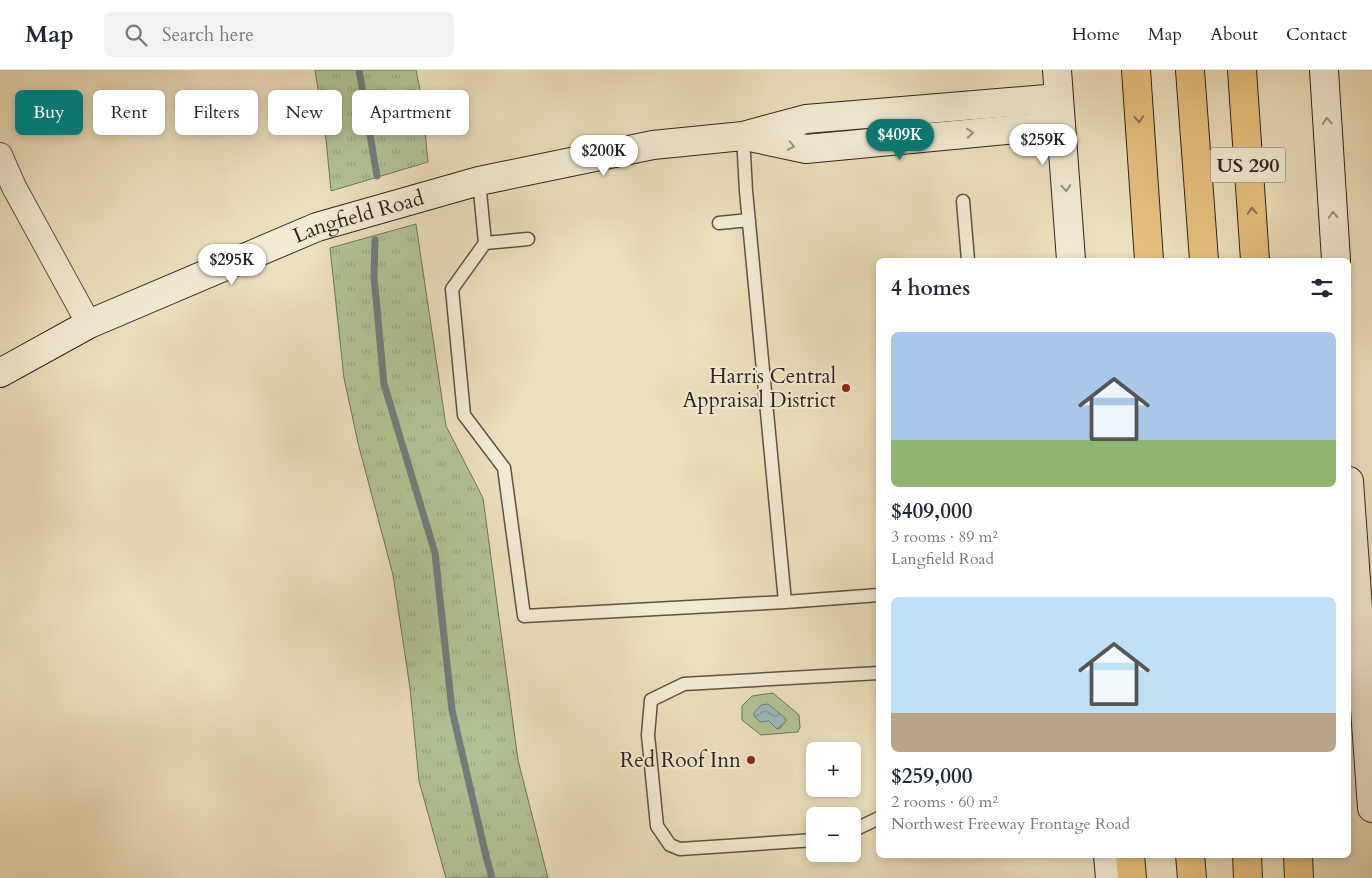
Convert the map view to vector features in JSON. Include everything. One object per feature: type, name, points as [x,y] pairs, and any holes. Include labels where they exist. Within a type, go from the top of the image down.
[{"type":"highway","points":[[1136,70],[1149,258]]},
{"type":"highway","points":[[1190,70],[1204,258]]},
{"type":"highway","name":"US 290","points":[[1242,70],[1255,258]]},
{"type":"highway","points":[[1130,858],[1132,878]]},
{"type":"highway","points":[[1190,858],[1192,878]]},
{"type":"highway","points":[[1247,858],[1248,878]]},
{"type":"highway","points":[[1298,858],[1300,878]]},
{"type":"street","points":[[1057,70],[1071,258]]},
{"type":"street","points":[[1324,70],[1336,258]]},
{"type":"street","name":"Langfield Road","points":[[0,373],[89,324],[317,227],[479,181],[653,145],[743,136],[806,119],[1059,111]]},
{"type":"street","points":[[0,156],[14,186],[89,324]]},
{"type":"street","points":[[1351,509],[1372,808]]},
{"type":"street","points":[[1108,858],[1110,878]]},
{"type":"lane","points":[[743,136],[749,220],[785,602]]},
{"type":"lane","points":[[479,181],[485,243],[452,289],[464,415],[504,468],[524,616],[876,595]]},
{"type":"lane","points":[[963,201],[968,258]]},
{"type":"lane","points":[[719,223],[749,220]]},
{"type":"lane","points":[[485,243],[528,240]]},
{"type":"lane","points":[[806,841],[680,849],[670,845],[657,826],[648,735],[651,700],[684,684],[876,673]]},
{"type":"lane","points":[[861,827],[876,819]]},
{"type":"green space","points":[[315,70],[416,70],[420,90],[352,90],[352,135],[425,135],[428,162],[331,191],[325,135],[342,135],[342,90],[318,90]]},
{"type":"green space","points":[[416,224],[446,426],[483,498],[518,760],[548,878],[446,878],[419,781],[410,688],[393,575],[358,443],[344,378],[330,248]]},
{"type":"green space","points":[[773,693],[799,715],[800,727],[798,732],[761,735],[742,720],[742,706],[752,696]]},
{"type":"water","points":[[768,704],[785,718],[786,721],[780,728],[777,729],[769,721],[760,722],[754,716],[754,713],[761,705]]},
{"type":"waterway","points":[[359,70],[377,176]]},
{"type":"waterway","points":[[375,240],[374,277],[384,384],[435,553],[452,710],[492,878]]},
{"type":"place","name":"Harris Central Appraisal District","points":[[846,388]]},
{"type":"place","name":"Red Roof Inn","points":[[751,760]]}]
